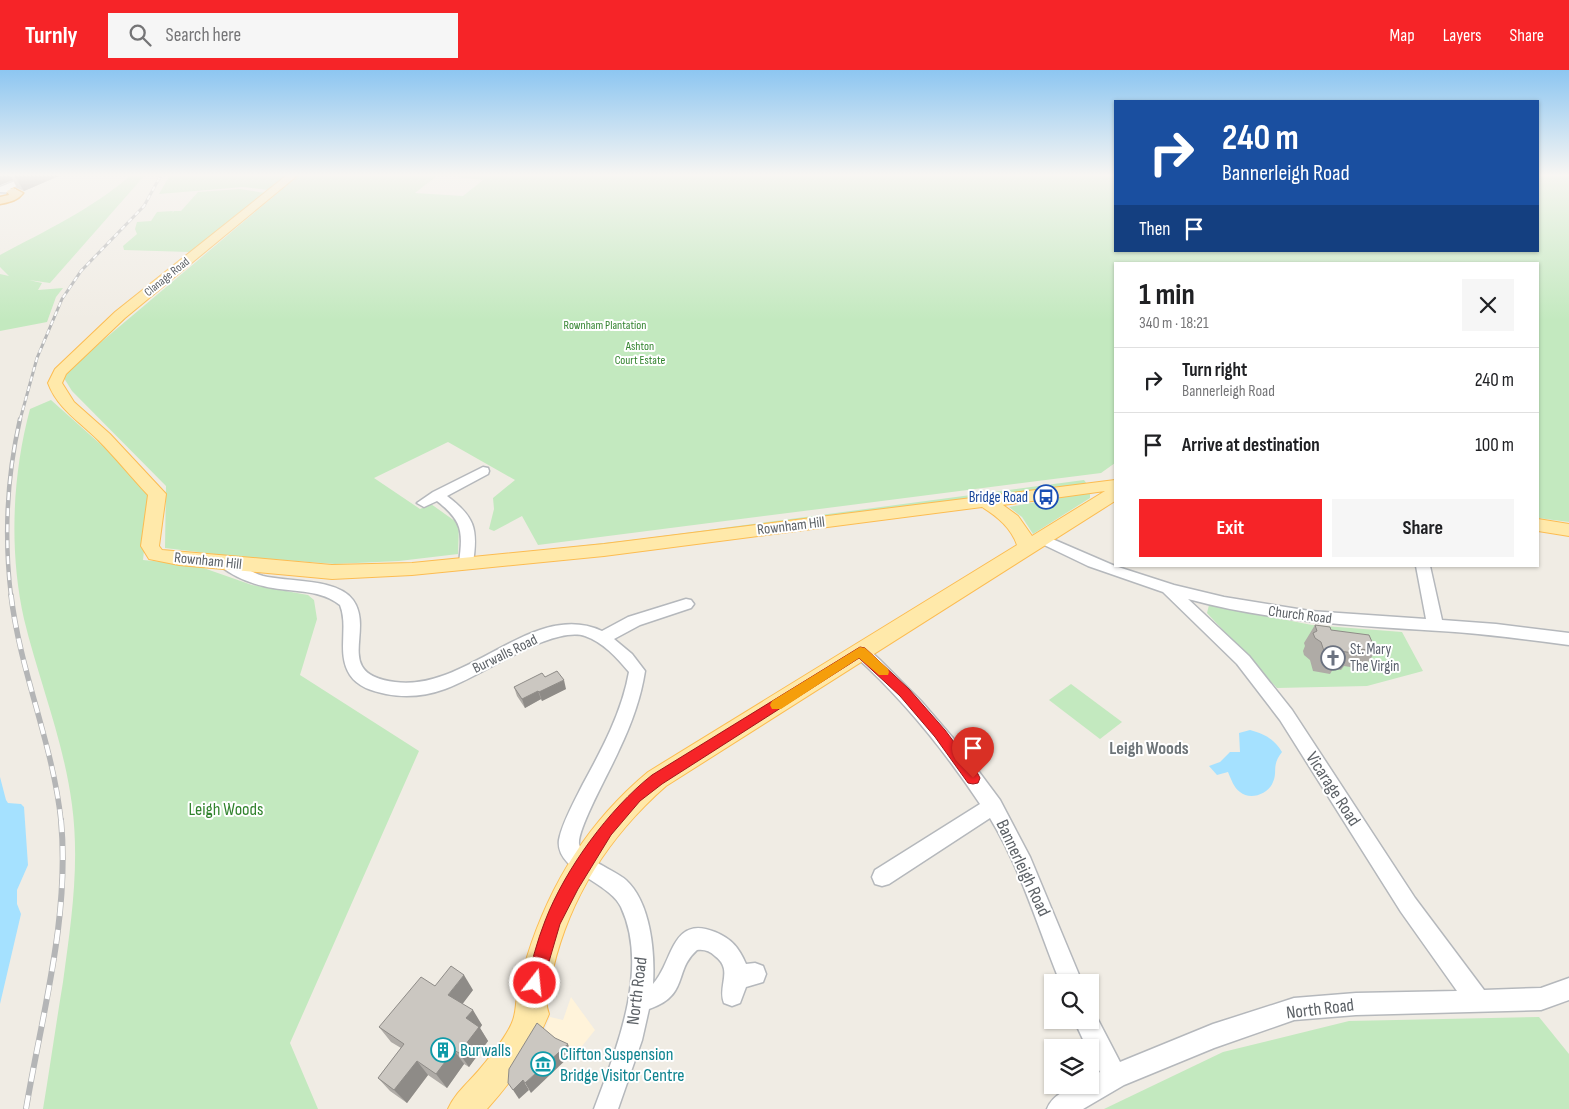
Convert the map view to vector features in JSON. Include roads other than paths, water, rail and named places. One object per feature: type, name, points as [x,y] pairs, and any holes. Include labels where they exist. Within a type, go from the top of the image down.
[{"type":"main road","name":"Clanage Road","points":[[57,390],[55,383],[60,372],[120,315],[233,223]]},
{"type":"main road","name":"Rownham Hill","points":[[57,390],[157,494],[150,546],[156,555],[179,559],[332,572],[412,569],[604,550],[1114,485]]},
{"type":"main road","points":[[465,1109],[490,1080],[539,1007],[563,924],[568,891],[583,864],[618,814],[646,788],[860,651],[1114,494]]},
{"type":"main road","points":[[984,501],[1002,511],[1012,520],[1022,534],[1035,544]]},
{"type":"main road","points":[[1539,525],[1569,530]]},
{"type":"street","points":[[424,503],[483,471]]},
{"type":"street","points":[[438,496],[463,516],[470,528],[466,563]]},
{"type":"street","name":"Church Road","points":[[1035,544],[1071,554],[1169,590],[1252,608],[1326,618],[1486,629],[1569,639]]},
{"type":"street","name":"Burwalls Road","points":[[225,563],[241,574],[257,580],[332,593],[346,600],[350,609],[352,668],[361,679],[378,686],[401,690],[423,689],[484,666],[533,640],[561,630],[584,630],[602,638],[618,650],[638,673],[636,686],[611,749],[580,810],[570,835],[570,846],[575,857],[583,864]]},
{"type":"street","points":[[1423,567],[1434,620],[1438,627]]},
{"type":"street","name":"Vicarage Road","points":[[1169,590],[1243,660],[1286,715],[1408,905],[1479,1002]]},
{"type":"street","points":[[602,638],[634,621],[686,604]]},
{"type":"street","name":"Bannerleigh Road","points":[[860,651],[904,692],[934,727],[993,806],[1011,837],[1037,894],[1067,974]]},
{"type":"street","points":[[882,877],[993,806]]},
{"type":"street","name":"North Road","points":[[583,864],[612,881],[622,891],[631,905],[639,930],[642,952],[639,1001],[629,1046],[606,1109]]},
{"type":"street","points":[[639,1001],[654,997],[664,990],[684,946],[694,939],[702,938],[728,952],[733,959],[741,982]]},
{"type":"street","name":"North Road","points":[[1059,1109],[1115,1077],[1213,1036],[1294,1009],[1356,1004],[1541,999],[1569,989]]},
{"type":"street","points":[[1091,1029],[1115,1077]]},
{"type":"water","points":[[1250,730],[1269,738],[1282,752],[1277,761],[1271,786],[1263,793],[1254,796],[1244,795],[1238,790],[1228,772],[1217,775],[1209,766],[1220,762],[1230,752],[1240,752],[1239,733]]},
{"type":"water","points":[[0,777],[8,803],[21,804],[24,807],[28,865],[17,890],[17,904],[21,914],[0,1004]]},
{"type":"railway","points":[[20,420],[37,358],[62,299],[81,271],[127,223]]},
{"type":"railway","points":[[11,596],[7,530],[8,507],[12,463],[20,419]]},
{"type":"railway","points":[[11,595],[21,652],[51,764],[61,821]]},
{"type":"railway","points":[[26,1109],[58,929],[62,893],[63,856],[61,820]]},
{"type":"place","name":"Bridge Road","points":[[1046,497]]},
{"type":"place","name":"St. Mary The Virgin","points":[[1333,658]]},
{"type":"place","name":"Burwalls","points":[[443,1050]]},
{"type":"place","name":"Clifton Suspension Bridge Visitor Centre","points":[[543,1064]]},
{"type":"district","name":"Leigh Woods","points":[[1149,748]]},
{"type":"park label","name":"Rownham Plantation","points":[[605,325]]},
{"type":"park label","name":"Ashton Court Estate","points":[[640,353]]}]
